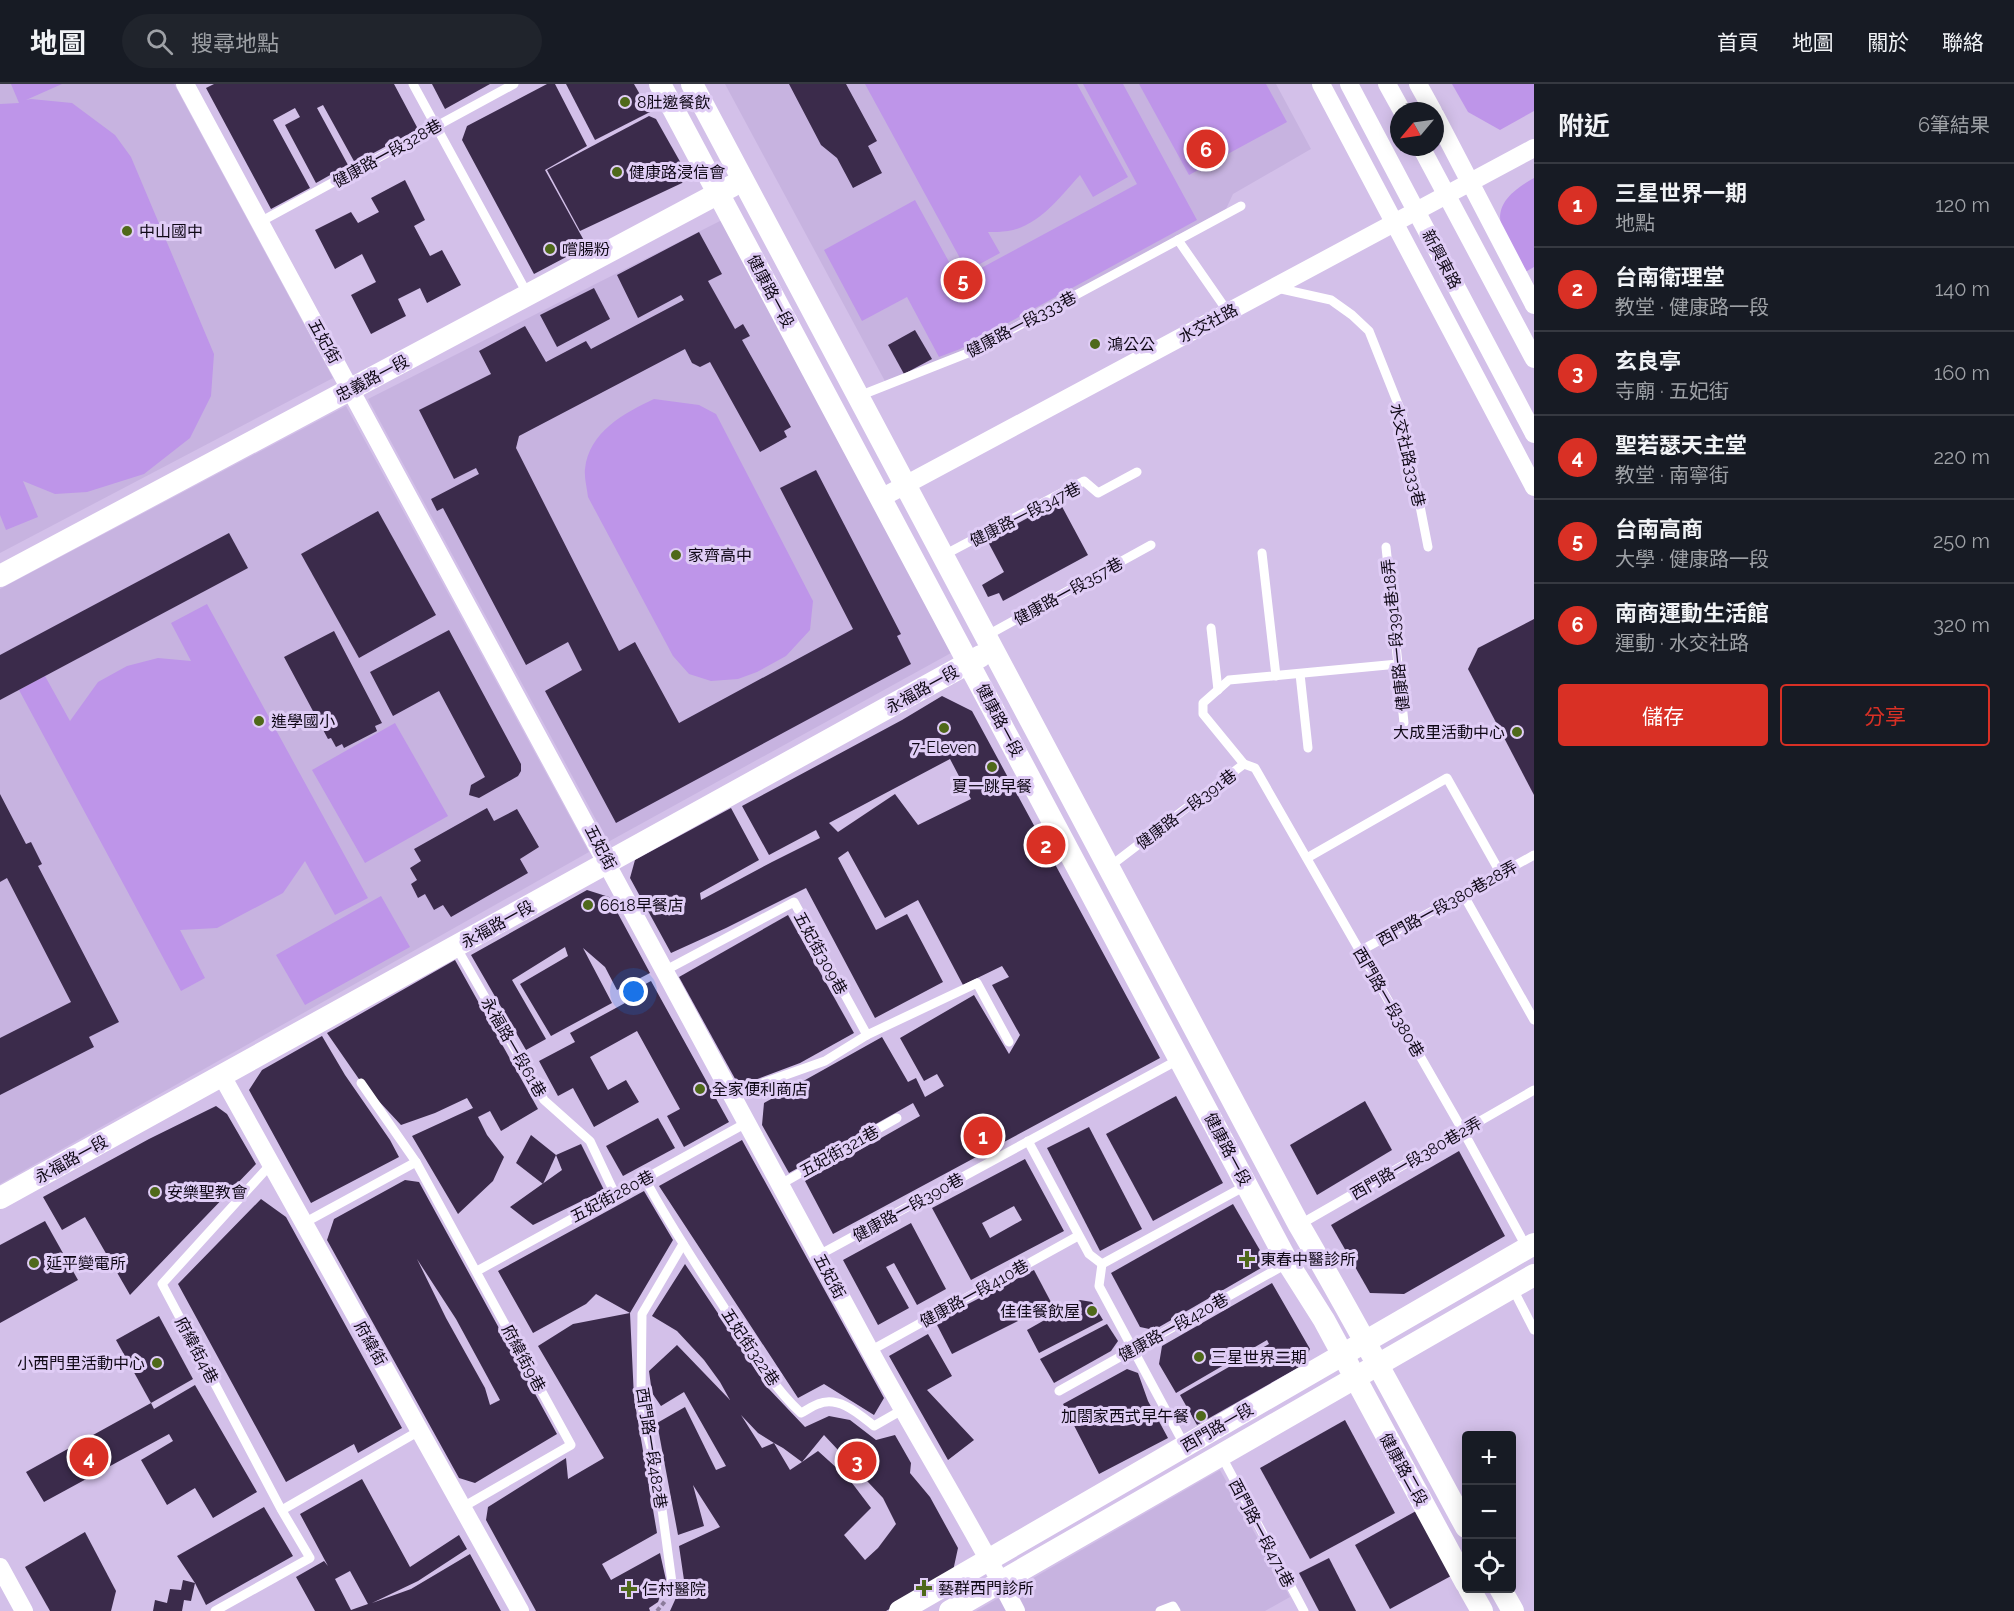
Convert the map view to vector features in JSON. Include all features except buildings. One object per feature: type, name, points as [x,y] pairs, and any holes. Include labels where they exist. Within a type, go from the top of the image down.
[{"type":"street","name":"五妃街","points":[[185,84],[609,862],[902,1410],[1016,1611]]},
{"type":"street","name":"健康路一段","points":[[660,84],[1288,1263],[1343,1354]]},
{"type":"street","name":"健康路一段","points":[[692,84],[1299,1225],[1365,1341]]},
{"type":"street","name":"新興東路","points":[[1321,84],[1534,487]]},
{"type":"street","name":"新興東路","points":[[1348,84],[1534,434]]},
{"type":"street","points":[[1387,84],[1397,102]]},
{"type":"street","points":[[1418,84],[1428,102]]},
{"type":"street","points":[[1444,132],[1534,304]]},
{"type":"street","name":"水交社路","points":[[881,498],[1534,148]]},
{"type":"street","points":[[1426,156],[1534,359]]},
{"type":"street","name":"忠義路一段","points":[[0,576],[743,180]]},
{"type":"street","name":"永福路一段","points":[[0,1198],[969,663],[990,643]]},
{"type":"street","name":"府緯街","points":[[222,1076],[520,1611]]},
{"type":"street","name":"西門路一段","points":[[900,1611],[1530,1246]]},
{"type":"street","name":"西門路一段","points":[[951,1611],[1534,1275]]},
{"type":"street","name":"健康路二段","points":[[1365,1341],[1462,1518]]},
{"type":"street","name":"健康路二段","points":[[1343,1354],[1462,1574]]},
{"type":"street","points":[[0,1567],[24,1611]]},
{"type":"street","points":[[1472,1593],[1482,1611]]},
{"type":"street","points":[[1503,1593],[1513,1611]]},
{"type":"lane","points":[[413,84],[528,295]]},
{"type":"lane","name":"健康路一段328巷","points":[[260,222],[514,84]]},
{"type":"lane","name":"健康路一段333巷","points":[[859,396],[968,353],[1241,206]]},
{"type":"lane","points":[[1178,240],[1228,312]]},
{"type":"lane","name":"水交社路333巷","points":[[1275,287],[1331,300],[1369,331],[1402,414],[1428,547]]},
{"type":"lane","name":"健康路一段347巷","points":[[944,555],[1084,481],[1098,493],[1137,472]]},
{"type":"lane","name":"健康路一段357巷","points":[[990,643],[1151,545]]},
{"type":"lane","name":"健康路一段391巷18弄","points":[[1386,547],[1404,723]]},
{"type":"lane","points":[[1263,553],[1276,676]]},
{"type":"lane","points":[[1211,628],[1218,690]]},
{"type":"lane","points":[[1218,690],[1229,680],[1398,664]]},
{"type":"lane","points":[[1300,674],[1308,748]]},
{"type":"lane","name":"健康路一段391巷","points":[[1109,867],[1244,764],[1203,714],[1203,703],[1218,690]]},
{"type":"lane","name":"西門路一段380巷","points":[[1244,764],[1255,768],[1530,1246]]},
{"type":"lane","points":[[1307,858],[1447,778],[1501,874]]},
{"type":"lane","name":"西門路一段380巷28弄","points":[[1360,951],[1534,855]]},
{"type":"lane","points":[[1463,894],[1534,1020]]},
{"type":"lane","name":"五妃街309巷","points":[[666,970],[794,902],[867,1035]]},
{"type":"lane","name":"永福路一段61巷","points":[[459,952],[544,1100],[590,1141],[615,1194]]},
{"type":"lane","points":[[732,1094],[825,1061],[867,1035],[977,983],[1009,1042]]},
{"type":"lane","name":"健康路一段390巷","points":[[819,1255],[1180,1059]]},
{"type":"lane","name":"府緯街9巷","points":[[361,1083],[416,1162],[571,1445],[462,1508]]},
{"type":"lane","name":"西門路一段380巷2弄","points":[[1299,1225],[1534,1090]]},
{"type":"lane","name":"五妃街321巷","points":[[781,1184],[897,1118]]},
{"type":"lane","name":"五妃街280巷","points":[[477,1270],[748,1122]]},
{"type":"lane","points":[[1028,1141],[1078,1236],[1089,1254],[1102,1264]]},
{"type":"lane","points":[[304,1223],[416,1162]]},
{"type":"lane","name":"府緯街4巷","points":[[215,1611],[310,1558],[282,1510],[162,1284],[271,1164]]},
{"type":"lane","name":"五妃街322巷","points":[[645,1179],[683,1244],[754,1355],[785,1398],[801,1413],[820,1402],[835,1403],[853,1409],[874,1426],[902,1410]]},
{"type":"lane","points":[[1102,1264],[1247,1185]]},
{"type":"lane","name":"健康路一段410巷","points":[[870,1350],[1078,1236]]},
{"type":"lane","name":"西門路一段482巷","points":[[673,1590],[656,1465],[645,1427],[641,1397],[642,1314],[683,1244]]},
{"type":"lane","name":"健康路一段420巷","points":[[1059,1391],[1288,1263]]},
{"type":"lane","points":[[1102,1264],[1099,1287],[1185,1446]]},
{"type":"lane","points":[[1512,1287],[1534,1330]]},
{"type":"lane","points":[[282,1510],[420,1431]]},
{"type":"lane","name":"西門路一段471巷","points":[[1221,1455],[1304,1611]]},
{"type":"lane","points":[[1160,1611],[1173,1606],[1176,1611]]},
{"type":"shaded area","name":"中山國中","points":[[0,84],[174,84],[333,378],[0,553]]},
{"type":"shaded area","name":"中山國中","points":[[11,84],[62,84],[26,100],[72,103],[115,135],[131,157],[214,354],[211,396],[190,438],[144,474],[87,492],[55,494],[23,481],[38,517],[6,530],[0,515],[0,104],[19,103]]},
{"type":"shaded area","points":[[725,84],[1276,84],[1311,149],[1233,194],[1226,209],[965,351],[886,383]]},
{"type":"shaded area","points":[[865,84],[1077,84],[1128,177],[1093,197],[1080,175],[1057,201],[1030,223],[1008,231],[988,232],[1000,253],[967,271]]},
{"type":"shaded area","points":[[1083,84],[1123,84],[1197,220],[960,349],[939,357],[907,297],[862,321],[824,250],[915,200],[959,280],[1137,184]]},
{"type":"shaded area","points":[[1139,84],[1266,84],[1287,122],[1189,175]]},
{"type":"shaded area","points":[[1452,84],[1534,84],[1534,111],[1500,130],[1468,112]]},
{"type":"shaded area","points":[[1534,178],[1534,267],[1522,274],[1503,232],[1500,221],[1501,210],[1507,199],[1517,189]]},
{"type":"shaded area","name":"家齊高中","points":[[722,220],[951,653],[608,842],[368,399]]},
{"type":"shaded area","points":[[654,399],[699,405],[716,414],[813,601],[810,630],[786,656],[757,672],[738,679],[711,681],[689,674],[673,656],[588,497],[585,469],[593,444],[610,425]]},
{"type":"shaded area","name":"進學國小","points":[[346,406],[589,852],[0,1184],[0,589]]},
{"type":"shaded area","points":[[207,604],[368,898],[335,915],[305,861],[283,893],[217,928],[180,930],[205,978],[181,991],[19,690],[45,676],[70,721],[98,682],[127,666],[158,658],[191,661],[171,623]]},
{"type":"shaded area","points":[[395,723],[448,816],[365,863],[312,770]]},
{"type":"shaded area","points":[[381,896],[410,947],[305,1005],[276,955]]},
{"type":"shaded area","points":[[1220,1470],[1290,1597],[1265,1611],[976,1611]]},
{"type":"place","name":"8肚邀餐飲","points":[[625,102]]},
{"type":"place","name":"南商運動生活館","points":[[1206,149]]},
{"type":"place","name":"健康路浸信會","points":[[617,172]]},
{"type":"place","name":"中山國中","points":[[127,231]]},
{"type":"place","name":"嚐腸粉","points":[[550,249]]},
{"type":"place","name":"台南高商","points":[[963,280]]},
{"type":"place","name":"鴻公公","points":[[1095,344]]},
{"type":"place","name":"家齊高中","points":[[676,555]]},
{"type":"place","name":"進學國小","points":[[259,721]]},
{"type":"place","name":"7-Eleven","points":[[944,728]]},
{"type":"place","name":"大成里活動中心","points":[[1517,732]]},
{"type":"place","name":"夏一跳早餐","points":[[992,767]]},
{"type":"place","name":"台南衛理堂","points":[[1046,845]]},
{"type":"place","name":"6618早餐店","points":[[588,905]]},
{"type":"place","name":"全家便利商店","points":[[700,1089]]},
{"type":"place","name":"三星世界一期","points":[[983,1136]]},
{"type":"place","name":"安樂聖教會","points":[[155,1192]]},
{"type":"place","name":"東春中醫診所","points":[[1247,1259]]},
{"type":"place","name":"延平變電所","points":[[34,1263]]},
{"type":"place","name":"佳佳餐飲屋","points":[[1092,1311]]},
{"type":"place","name":"三星世界二期","points":[[1199,1357]]},
{"type":"place","name":"小西門里活動中心","points":[[157,1363]]},
{"type":"place","name":"加閤家西式早午餐","points":[[1201,1416]]},
{"type":"place","name":"聖若瑟天主堂","points":[[89,1457]]},
{"type":"place","name":"玄良亭","points":[[857,1461]]},
{"type":"place","name":"藝群西門診所","points":[[924,1588]]},
{"type":"place","name":"仁村醫院","points":[[629,1589]]}]
